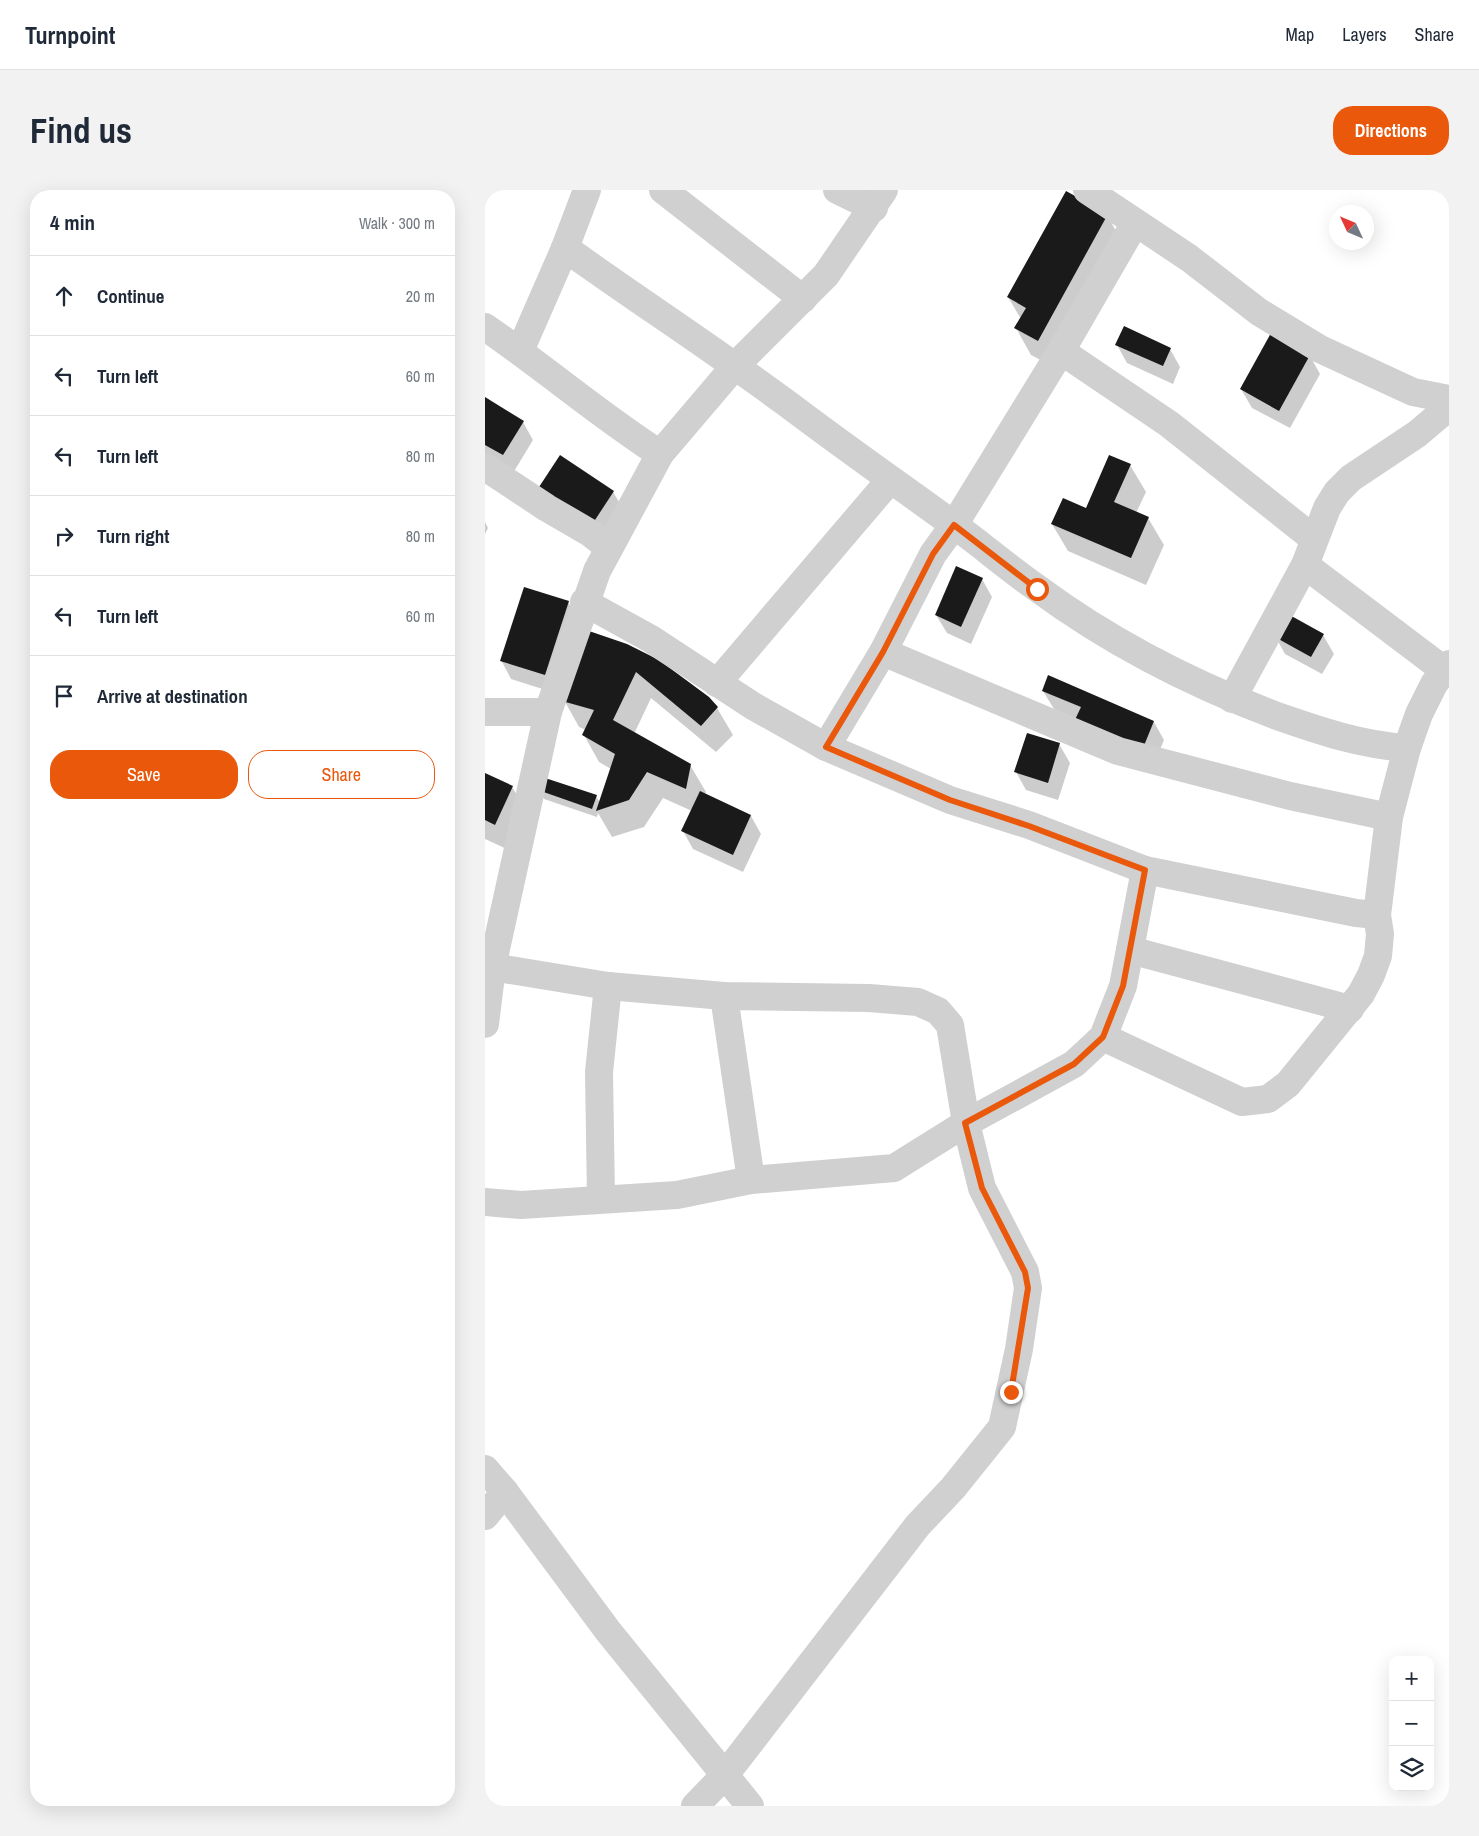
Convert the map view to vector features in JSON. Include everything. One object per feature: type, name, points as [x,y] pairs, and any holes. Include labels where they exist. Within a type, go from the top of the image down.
[{"type":"street","points":[[520,352],[565,248],[587,190]]},
{"type":"street","points":[[663,190],[803,299]]},
{"type":"street","points":[[485,1024],[492,967],[548,712],[579,625],[584,602],[608,548],[660,454],[734,368],[826,275],[879,199],[837,190]]},
{"type":"street","points":[[1087,190],[1189,258],[1259,312],[1320,349],[1413,392],[1449,399]]},
{"type":"street","points":[[826,747],[883,652],[933,554],[954,525],[1061,351],[1135,223]]},
{"type":"street","points":[[565,248],[954,525],[1037,589],[1100,631],[1175,673],[1232,699],[1323,732],[1371,744],[1407,748]]},
{"type":"street","points":[[485,326],[630,435],[660,454]]},
{"type":"street","points":[[1061,351],[1169,424],[1314,539]]},
{"type":"street","points":[[1232,699],[1305,565],[1327,508],[1337,492],[1351,478],[1417,434],[1449,407]]},
{"type":"street","points":[[485,467],[547,508],[590,533],[608,548]]},
{"type":"street","points":[[717,683],[890,480]]},
{"type":"street","points":[[1103,1037],[1242,1102],[1268,1099],[1288,1084],[1349,1009],[1368,981],[1378,956],[1380,934],[1377,915],[1389,817],[1407,748],[1426,698],[1447,667],[1305,565]]},
{"type":"street","points":[[584,602],[651,639],[717,683],[826,747],[950,800],[1029,826],[1145,870],[1356,913],[1377,915]]},
{"type":"street","points":[[883,652],[1118,751],[1289,796],[1389,817]]},
{"type":"street","points":[[485,712],[548,712]]},
{"type":"street","points":[[485,1202],[521,1205],[677,1195],[751,1180],[894,1168],[965,1123],[1074,1064],[1103,1037],[1123,986],[1145,870]]},
{"type":"street","points":[[1130,950],[1349,1009]]},
{"type":"street","points":[[492,967],[608,986],[724,996],[869,998],[918,1002],[938,1011],[950,1025],[965,1123],[982,1188],[1025,1272],[1028,1288],[1019,1349],[1002,1427],[953,1488],[901,1546],[725,1776],[695,1806]]},
{"type":"street","points":[[601,1199],[599,1072],[608,986]]},
{"type":"street","points":[[724,996],[751,1180]]},
{"type":"street","points":[[485,1469],[505,1492],[608,1631],[750,1806]]},
{"type":"street","points":[[485,1516],[505,1492]]},
{"type":"building","points":[[1066,191],[1108,214],[1038,341],[1014,328],[1026,308],[1007,297]]},
{"type":"building","points":[[1124,326],[1171,348],[1163,366],[1115,345]]},
{"type":"building","points":[[1271,333],[1310,355],[1279,411],[1240,389]]},
{"type":"building","points":[[485,397],[524,421],[503,455],[485,445]]},
{"type":"building","points":[[560,455],[614,491],[593,523],[539,487]]},
{"type":"building","points":[[1109,455],[1131,464],[1114,502],[1149,517],[1131,558],[1051,524],[1063,498],[1086,508]]},
{"type":"building","points":[[956,566],[983,578],[961,627],[935,615]]},
{"type":"building","points":[[524,587],[569,601],[545,675],[500,661]]},
{"type":"building","points":[[1286,613],[1324,634],[1311,657],[1273,636]]},
{"type":"building","points":[[589,631],[627,644],[659,660],[709,697],[718,707],[701,726],[636,672],[613,720],[691,764],[686,789],[647,772],[629,800],[596,811],[615,754],[582,735],[594,710],[562,701]]},
{"type":"building","points":[[1048,675],[1154,721],[1141,753],[1073,724],[1081,707],[1042,691]]},
{"type":"building","points":[[1027,733],[1060,743],[1048,783],[1014,772]]},
{"type":"building","points":[[485,773],[513,786],[495,825],[485,820]]},
{"type":"building","points":[[542,777],[597,795],[592,809],[538,790]]},
{"type":"building","points":[[700,791],[751,815],[733,855],[681,831]]},
{"type":"route","points":[[1011,1392],[1028,1288],[1025,1272],[1012,1250],[982,1188],[965,1123],[1037,1086],[1074,1064],[1103,1037],[1123,986],[1145,870],[1029,826],[950,800],[826,747],[883,652],[933,554],[954,525],[1037,589]]}]
